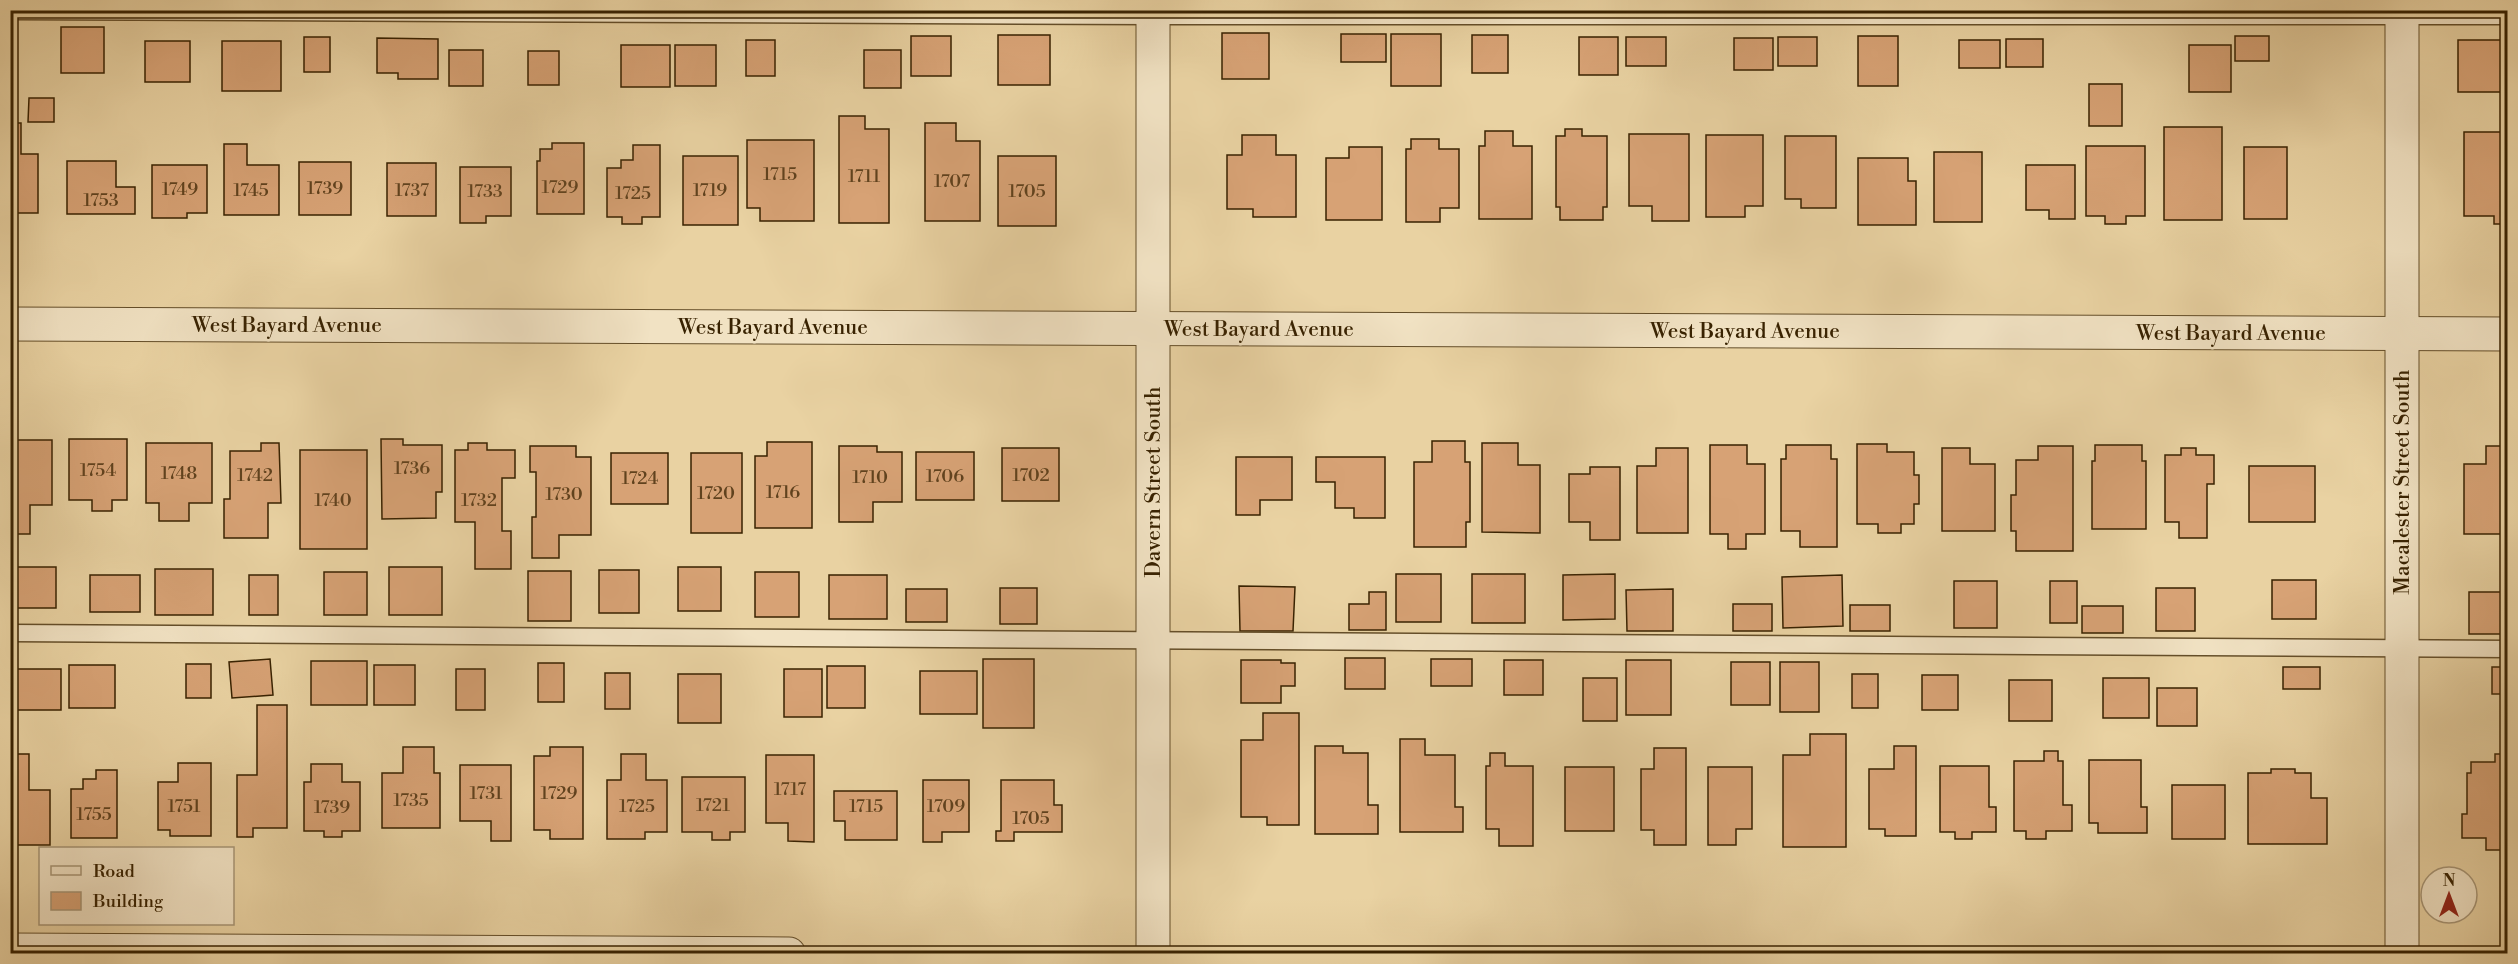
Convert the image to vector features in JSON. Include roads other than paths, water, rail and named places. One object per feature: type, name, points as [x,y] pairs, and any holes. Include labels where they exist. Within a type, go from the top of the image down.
[{"type":"street","name":"Macalester Street South","points":[[2402,12],[2402,954]]},
{"type":"street","name":"Davern Street South","points":[[1153,13],[1153,954]]},
{"type":"street","name":"West Bayard Avenue","points":[[10,324],[2508,334]]},
{"type":"street","points":[[10,950],[789,954]]},
{"type":"lane","points":[[10,11],[2402,12],[2508,16]]},
{"type":"lane","points":[[10,633],[2508,649]]}]
